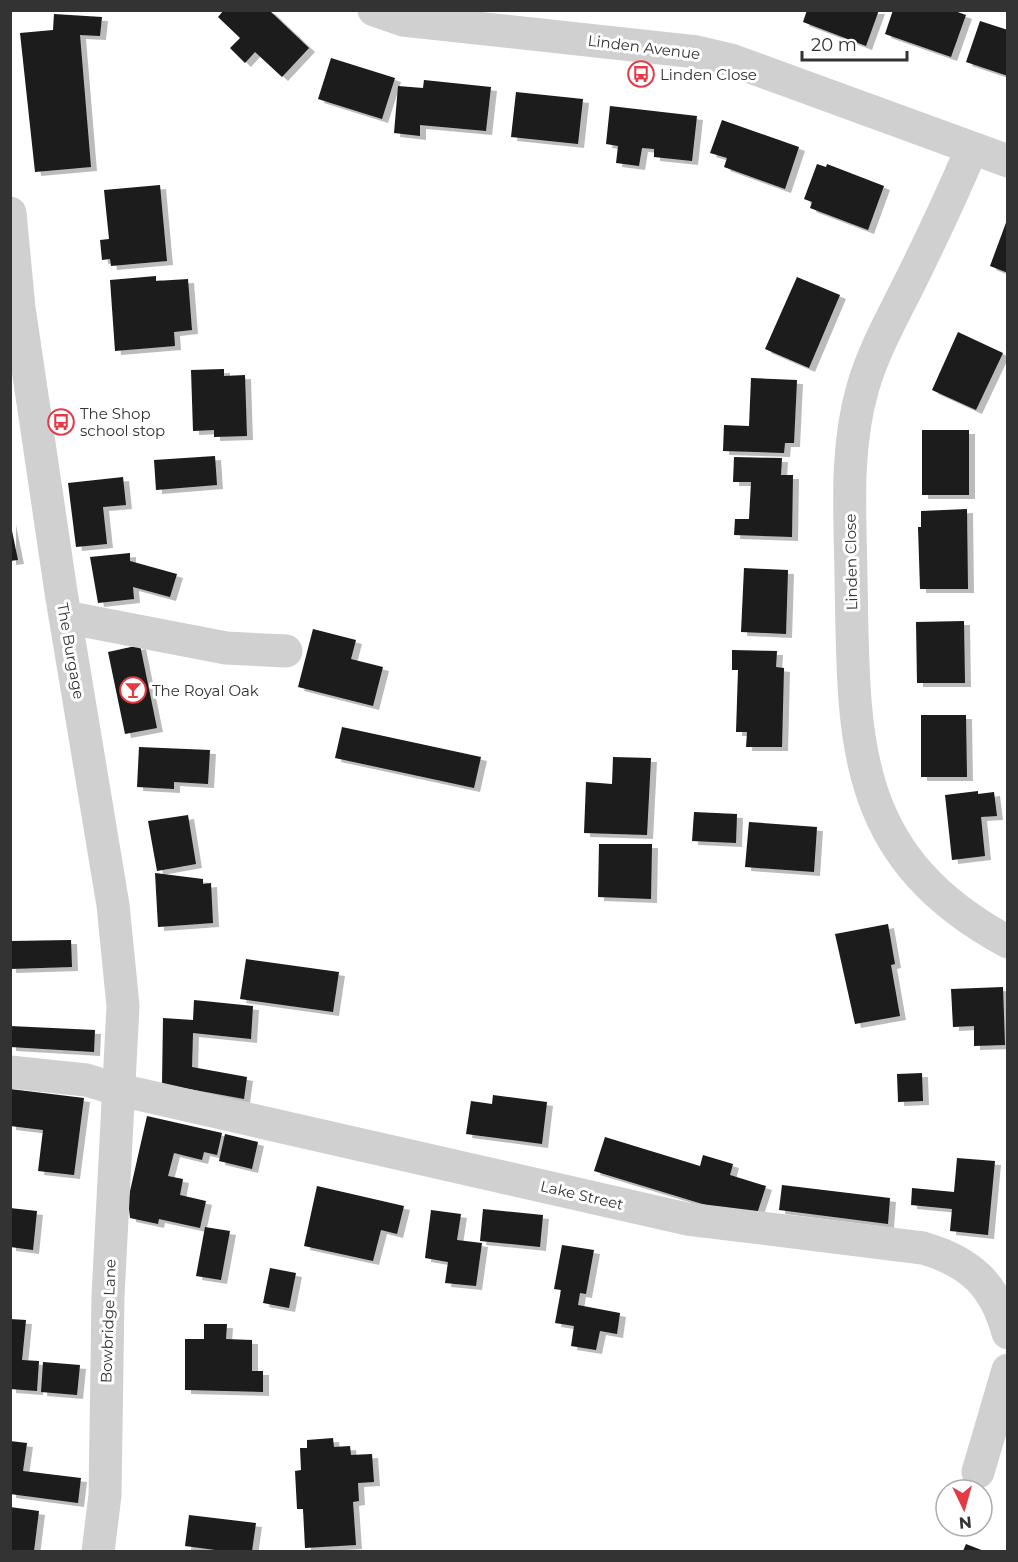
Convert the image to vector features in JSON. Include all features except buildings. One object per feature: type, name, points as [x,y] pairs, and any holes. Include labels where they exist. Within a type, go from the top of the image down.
[{"type":"street","name":"Linden Avenue","points":[[374,10],[403,20],[697,52],[754,68],[1008,161]]},
{"type":"street","name":"Linden Close","points":[[972,148],[942,216],[875,353],[855,418],[849,479],[855,693],[860,755],[868,784],[891,836],[908,861],[951,906],[1008,942]]},
{"type":"street","name":"The Burgage","points":[[10,213],[19,308],[65,617],[113,905],[123,1006],[120,1090]]},
{"type":"street","points":[[65,617],[226,648],[286,651]]},
{"type":"street","name":"Lake Street","points":[[10,1072],[87,1080],[120,1090],[687,1219],[923,1248],[949,1256],[982,1280],[994,1296],[1008,1333]]},
{"type":"street","name":"Bowbridge Lane","points":[[98,1551],[105,1496],[108,1296],[120,1090]]},
{"type":"street","points":[[978,1472],[1008,1370]]},
{"type":"place","name":"Linden Close","points":[[641,74]]},
{"type":"place","name":"The Shop school stop","points":[[61,422]]},
{"type":"place","name":"The Royal Oak","points":[[133,690]]}]
